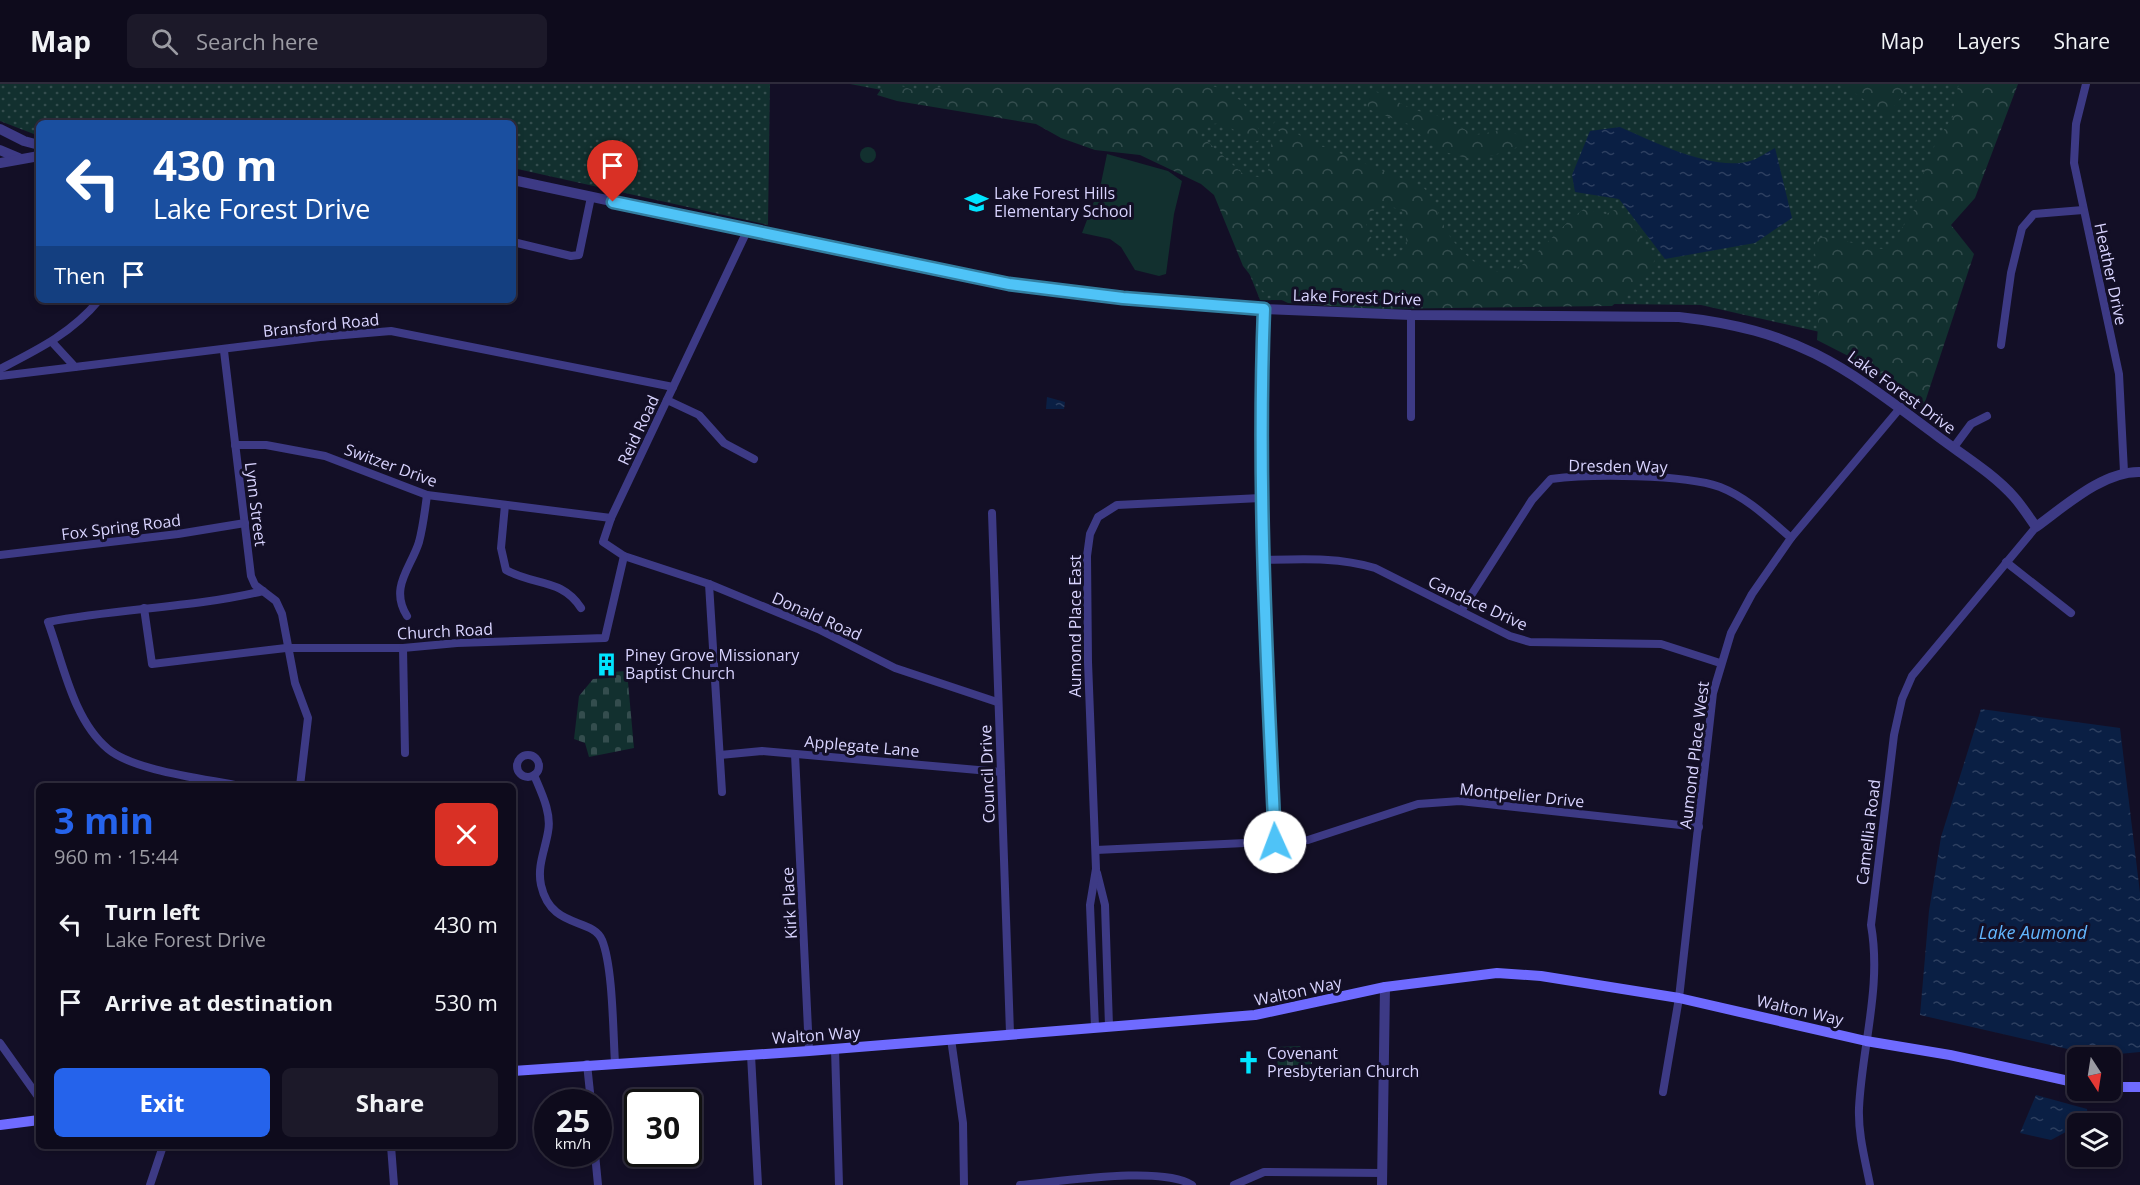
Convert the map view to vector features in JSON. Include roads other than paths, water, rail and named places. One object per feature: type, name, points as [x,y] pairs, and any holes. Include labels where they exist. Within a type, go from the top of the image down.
[{"type":"main road","name":"Walton Way","points":[[516,1071],[587,1064],[809,1051],[1255,1016],[1385,987],[1497,973],[1541,976],[1679,998],[1866,1041],[1950,1055],[2067,1081]]},
{"type":"main road","points":[[2121,1087],[2140,1088]]},
{"type":"main road","points":[[0,1125],[36,1120]]},
{"type":"street","name":"Heather Drive","points":[[2086,84],[2076,124],[2074,163],[2119,374],[2124,472]]},
{"type":"street","points":[[0,129],[36,144]]},
{"type":"street","points":[[0,150],[21,159]]},
{"type":"street","points":[[0,163],[36,156]]},
{"type":"street","name":"Lake Forest Drive","points":[[516,181],[747,231],[1009,284],[1123,298],[1264,309],[1411,315],[1679,317],[1723,322],[1767,333],[1802,346],[1859,377],[1954,447],[2013,496],[2036,527]]},
{"type":"street","points":[[516,243],[571,256],[579,255],[591,197]]},
{"type":"street","points":[[2001,345],[2011,273],[2022,228],[2034,214],[2083,210]]},
{"type":"street","name":"Reid Road","points":[[624,556],[603,542],[611,518],[747,231]]},
{"type":"street","points":[[0,369],[51,342],[83,319],[96,303]]},
{"type":"street","points":[[1264,309],[1260,414],[1261,498],[1275,842]]},
{"type":"street","points":[[1411,315],[1411,417]]},
{"type":"street","name":"Bransford Road","points":[[0,376],[224,351],[320,337],[391,331],[673,387]]},
{"type":"street","points":[[51,342],[75,367]]},
{"type":"street","name":"Lynn Street","points":[[224,351],[251,576],[255,585],[276,601],[282,614],[286,648],[295,683],[308,717],[300,783]]},
{"type":"street","points":[[667,400],[699,415],[724,443],[754,459]]},
{"type":"street","name":"Aumond Place West","points":[[1663,1092],[1679,998],[1713,693],[1720,663],[1731,633],[1752,594],[1791,538],[1901,407]]},
{"type":"street","points":[[1954,447],[1971,424],[1987,416]]},
{"type":"street","name":"Switzer Drive","points":[[235,445],[266,445],[325,456],[427,495],[611,518]]},
{"type":"street","points":[[2036,527],[2082,494],[2124,472],[2140,472]]},
{"type":"street","name":"Dresden Way","points":[[1461,611],[1533,500],[1551,479],[1595,476],[1687,481],[1720,487],[1754,505],[1791,538]]},
{"type":"street","points":[[407,616],[400,604],[400,590],[407,566],[418,544],[427,495]]},
{"type":"street","name":"Aumond Place East","points":[[1095,1027],[1090,905],[1096,869],[1096,850],[1087,589],[1090,534],[1098,517],[1116,505],[1261,498]]},
{"type":"street","points":[[505,505],[501,548],[506,570],[527,580],[548,583],[572,593],[581,608]]},
{"type":"street","name":"Council Drive","points":[[992,513],[1010,1034]]},
{"type":"street","name":"Fox Spring Road","points":[[0,555],[178,534],[244,523]]},
{"type":"street","name":"Camellia Road","points":[[1870,1185],[1859,1132],[1866,1041],[1876,978],[1875,951],[1870,925],[1894,735],[1902,699],[1912,676],[2036,527]]},
{"type":"street","name":"Donald Road","points":[[624,556],[709,584],[818,629],[895,668],[998,702]]},
{"type":"street","name":"Church Road","points":[[144,608],[152,664],[286,648],[403,648],[457,643],[605,638],[624,556]]},
{"type":"street","name":"Candace Drive","points":[[1264,560],[1355,562],[1375,568],[1510,636],[1530,642],[1661,644],[1720,663]]},
{"type":"street","points":[[2006,562],[2071,613]]},
{"type":"street","points":[[709,584],[722,792]]},
{"type":"street","points":[[225,783],[168,772],[110,751],[88,724],[75,700],[48,622],[234,598],[263,591]]},
{"type":"street","points":[[403,648],[405,753]]},
{"type":"street","name":"Applegate Lane","points":[[720,755],[762,751],[1001,772]]},
{"type":"street","name":"Kirk Place","points":[[795,754],[809,1051]]},
{"type":"street","points":[[534,775],[546,805],[549,821],[540,865],[540,884],[549,906],[560,917],[592,930],[601,939],[611,1001],[615,1063]]},
{"type":"street","name":"Montpelier Drive","points":[[1096,850],[1308,840],[1418,804],[1460,801],[1699,827]]},
{"type":"street","name":"Aumond Place East","points":[[1096,869],[1105,905],[1109,1026]]},
{"type":"street","points":[[1382,1185],[1385,987]]},
{"type":"street","points":[[951,1039],[963,1123],[964,1185]]},
{"type":"street","points":[[0,1043],[36,1094]]},
{"type":"street","points":[[835,1049],[839,1185]]},
{"type":"street","points":[[751,1055],[758,1185]]},
{"type":"street","points":[[587,1064],[590,1089]]},
{"type":"street","points":[[150,1185],[162,1149]]},
{"type":"street","points":[[391,1149],[394,1185]]},
{"type":"street","points":[[597,1167],[598,1185]]},
{"type":"street","points":[[1234,1185],[1264,1172],[1382,1173]]},
{"type":"street","points":[[1020,1185],[1171,1176],[1192,1185]]},
{"type":"water","points":[[1620,127],[1666,147],[1701,159],[1719,162],[1750,161],[1775,148],[1792,218],[1755,243],[1665,259],[1619,199],[1575,192],[1572,175],[1590,131]]},
{"type":"water","points":[[1047,397],[1065,402],[1064,409],[1046,409]]},
{"type":"water","name":"Lake Aumond","points":[[1981,709],[2120,728],[2140,893],[2140,1052],[2121,1054],[2121,1047],[2067,1047],[2067,1049],[1920,1015],[1929,911],[1941,837]]},
{"type":"water","points":[[2036,1095],[2087,1109],[2087,1113],[2067,1113],[2067,1131],[2051,1140],[2020,1133]]},
{"type":"place","name":"Lake Forest Hills Elementary School","points":[[976,202]]},
{"type":"place","name":"Piney Grove Missionary Baptist Church","points":[[607,664]]},
{"type":"place","name":"Covenant Presbyterian Church","points":[[1249,1062]]}]
